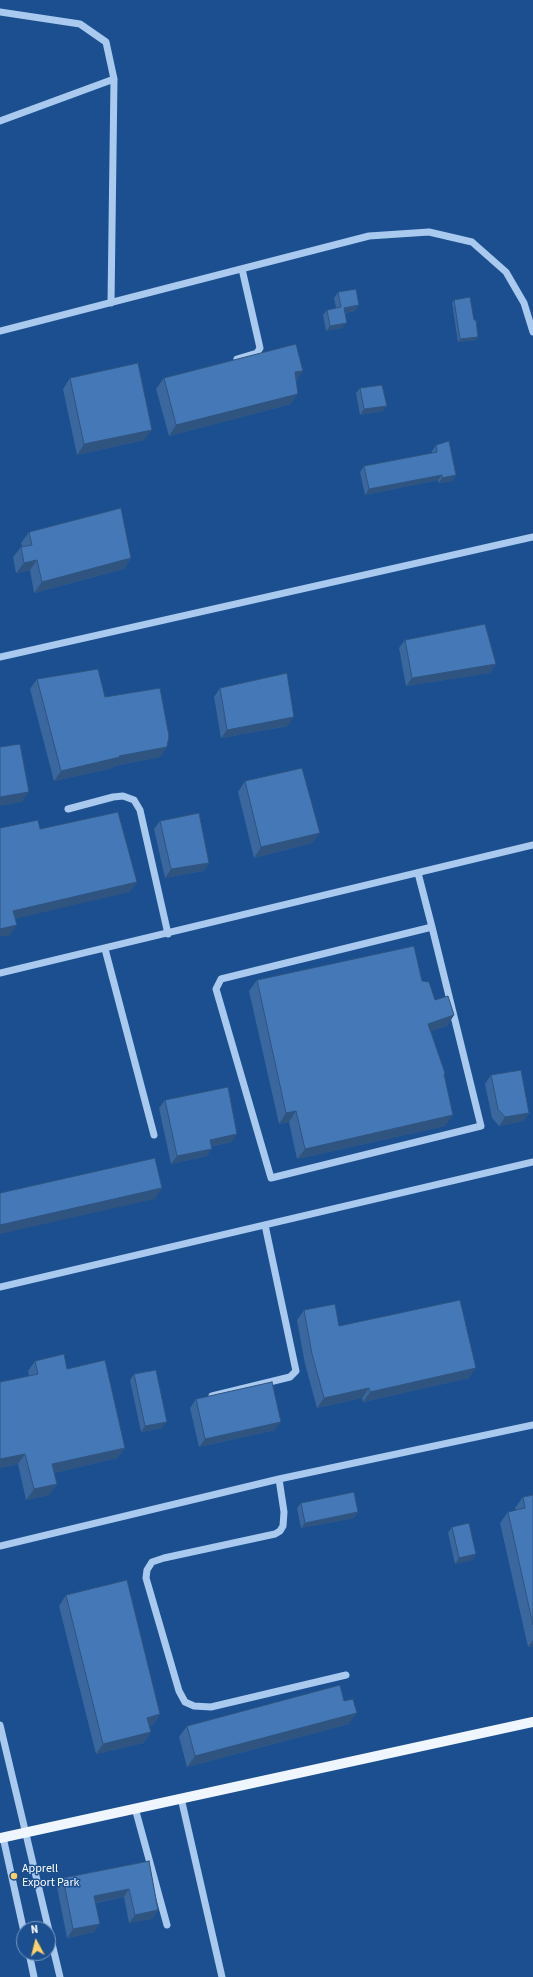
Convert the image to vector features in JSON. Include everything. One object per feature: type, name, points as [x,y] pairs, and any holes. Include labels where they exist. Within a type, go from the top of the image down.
[{"type":"main road","points":[[1,1837],[533,1722]]},
{"type":"street","points":[[0,12],[80,24],[106,42],[114,79],[111,303]]},
{"type":"street","points":[[0,122],[114,79]]},
{"type":"street","points":[[0,331],[369,236],[429,232],[472,242],[506,272],[524,303],[533,332]]},
{"type":"street","points":[[232,361],[257,353],[260,348],[242,269]]},
{"type":"street","points":[[0,657],[533,537]]},
{"type":"street","points":[[68,808],[118,796],[123,796],[134,800],[140,810],[168,934]]},
{"type":"street","points":[[0,974],[533,845]]},
{"type":"street","points":[[418,873],[432,927],[481,1126],[270,1178],[216,989],[221,979],[432,927]]},
{"type":"street","points":[[105,949],[154,1135]]},
{"type":"street","points":[[0,1287],[533,1162]]},
{"type":"street","points":[[212,1396],[290,1377],[296,1371],[264,1226]]},
{"type":"street","points":[[0,1546],[279,1479],[533,1425]]},
{"type":"street","points":[[279,1479],[284,1512],[283,1526],[280,1531],[275,1534],[164,1558],[152,1562],[147,1570],[146,1578],[179,1691],[185,1702],[194,1706],[211,1707],[346,1675]]},
{"type":"street","points":[[0,1725],[27,1831],[60,1977]]},
{"type":"street","points":[[181,1798],[222,1977]]},
{"type":"street","points":[[135,1808],[167,1925]]},
{"type":"street","points":[[1,1837],[21,1921]]},
{"type":"street","points":[[31,1961],[34,1977]]},
{"type":"building","points":[[356,289],[359,305],[344,308],[347,323],[330,326],[327,310],[341,307],[338,292]]},
{"type":"building","points":[[470,297],[474,320],[476,320],[478,337],[460,339],[454,300]]},
{"type":"building","points":[[296,344],[303,371],[295,372],[298,394],[176,425],[164,378]]},
{"type":"building","points":[[138,363],[152,430],[84,444],[70,378]]},
{"type":"building","points":[[382,385],[387,406],[364,409],[360,388]]},
{"type":"building","points":[[449,441],[456,475],[442,478],[442,475],[369,489],[364,466],[437,452],[436,445]]},
{"type":"building","points":[[121,508],[131,558],[42,582],[37,560],[24,563],[21,547],[32,545],[29,532]]},
{"type":"building","points":[[485,624],[496,664],[412,678],[405,640]]},
{"type":"building","points":[[98,669],[105,697],[160,688],[169,736],[167,747],[119,756],[120,757],[61,771],[37,679]]},
{"type":"building","points":[[287,673],[294,717],[227,730],[220,688]]},
{"type":"building","points":[[20,744],[29,792],[0,797],[0,747]]},
{"type":"building","points":[[302,768],[320,833],[261,847],[245,781]]},
{"type":"building","points":[[118,812],[137,882],[13,911],[17,925],[0,929],[0,828],[38,820],[40,829]]},
{"type":"building","points":[[199,813],[209,863],[171,869],[160,821]]},
{"type":"building","points":[[414,946],[422,981],[429,982],[435,1000],[448,996],[454,1015],[428,1024],[445,1073],[453,1115],[305,1149],[296,1111],[286,1113],[257,980]]},
{"type":"building","points":[[521,1070],[529,1113],[505,1117],[498,1109],[491,1075]]},
{"type":"building","points":[[228,1087],[237,1134],[210,1140],[212,1149],[177,1156],[165,1100]]},
{"type":"building","points":[[155,1158],[162,1188],[0,1225],[0,1193]]},
{"type":"building","points":[[460,1300],[476,1368],[370,1392],[369,1388],[324,1398],[312,1354],[304,1310],[335,1304],[339,1326]]},
{"type":"building","points":[[64,1354],[67,1369],[105,1360],[125,1448],[52,1464],[57,1484],[34,1489],[25,1454],[0,1459],[0,1382],[38,1374],[35,1361]]},
{"type":"building","points":[[156,1370],[167,1422],[145,1426],[134,1374]]},
{"type":"building","points":[[272,1382],[281,1422],[205,1439],[196,1399]]},
{"type":"building","points":[[354,1492],[358,1512],[305,1523],[301,1503]]},
{"type":"building","points":[[533,1495],[533,1625],[508,1512],[525,1508],[523,1497]]},
{"type":"building","points":[[469,1523],[476,1554],[459,1558],[452,1527]]},
{"type":"building","points":[[127,1580],[160,1714],[147,1718],[151,1732],[103,1744],[66,1595]]},
{"type":"building","points":[[340,1685],[344,1701],[353,1699],[357,1713],[195,1756],[187,1726]]},
{"type":"building","points":[[149,1861],[158,1910],[135,1915],[129,1889],[94,1896],[100,1924],[73,1929],[63,1878]]},
{"type":"place","name":"Apprell Export Park","points":[[14,1876]]}]
